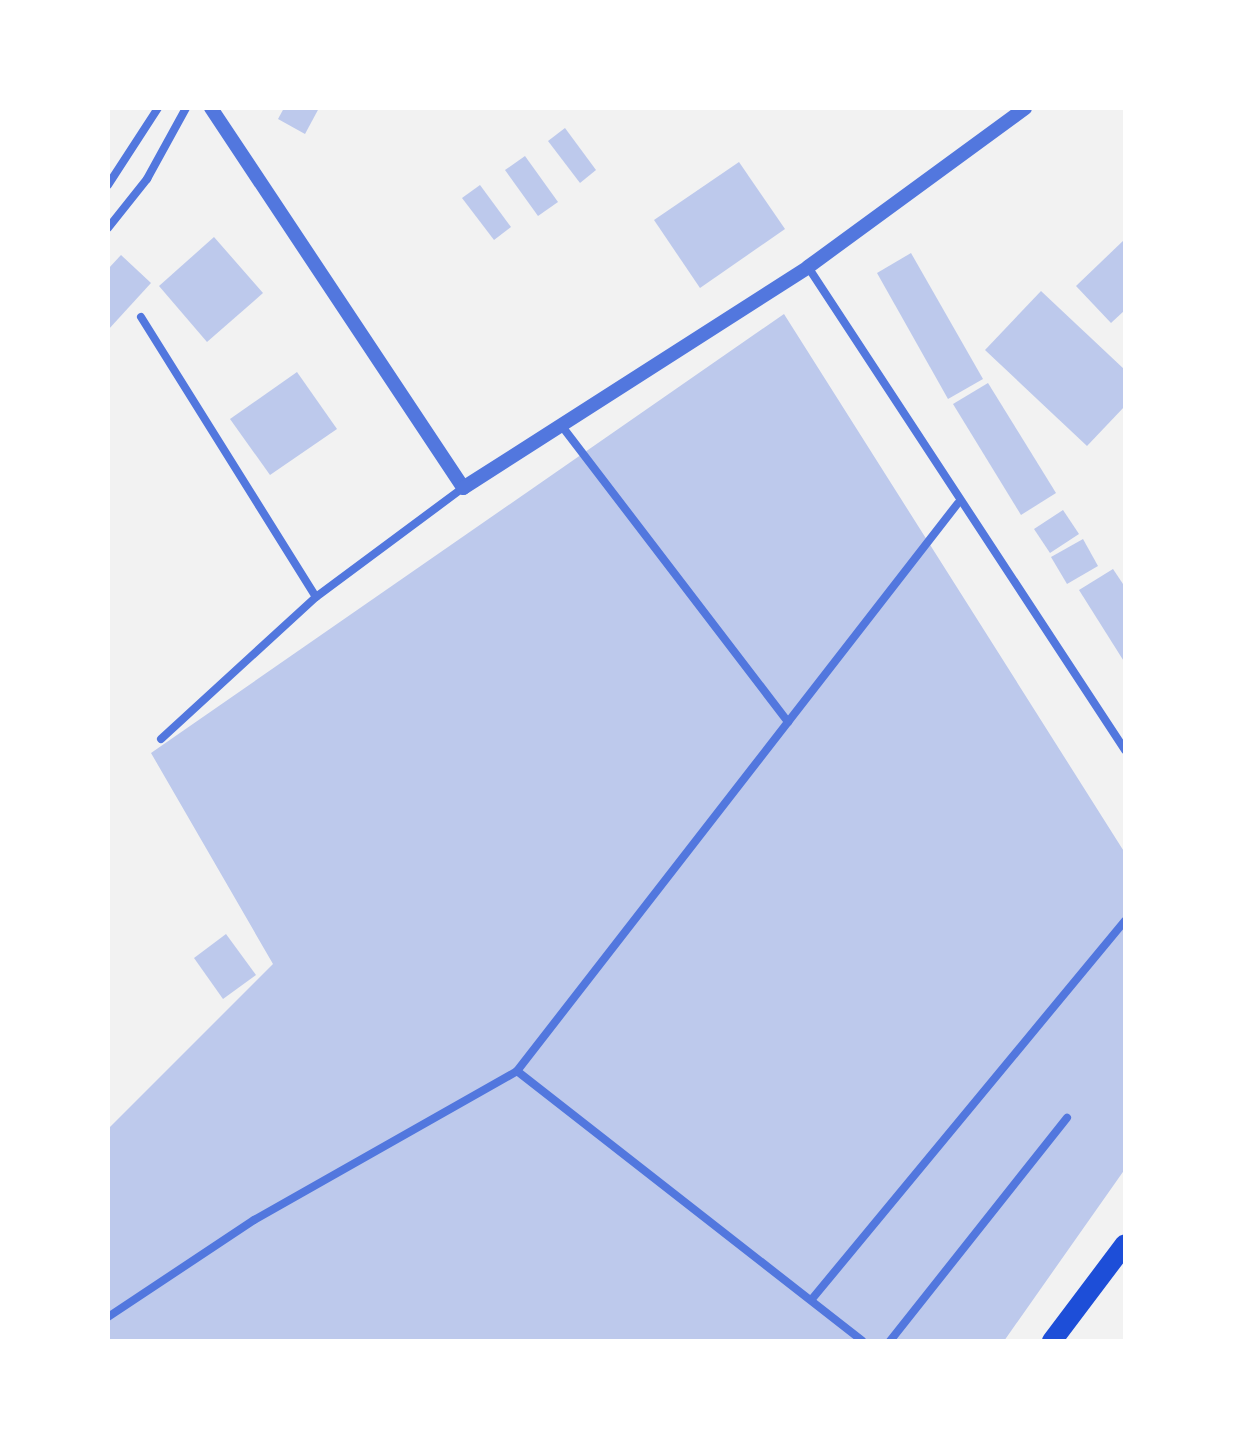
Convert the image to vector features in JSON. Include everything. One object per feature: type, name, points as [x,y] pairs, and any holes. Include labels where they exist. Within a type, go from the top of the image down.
[{"type":"main road","points":[[1052,1341],[1125,1244]]},
{"type":"street","points":[[108,185],[158,108]]},
{"type":"street","points":[[108,228],[147,179],[186,108]]},
{"type":"street","points":[[211,108],[463,488]]},
{"type":"street","points":[[161,739],[316,597],[463,488],[808,267],[1025,108]]},
{"type":"street","points":[[808,267],[958,503],[1125,750]]},
{"type":"street","points":[[141,317],[316,597]]},
{"type":"street","points":[[561,425],[788,722]]},
{"type":"street","points":[[108,1317],[254,1220],[517,1071],[958,503]]},
{"type":"street","points":[[812,1299],[1125,921]]},
{"type":"street","points":[[517,1071],[862,1341]]},
{"type":"street","points":[[890,1341],[1067,1118]]},
{"type":"building","points":[[284,108],[319,108],[305,134],[278,119]]},
{"type":"building","points":[[565,128],[596,170],[580,183],[548,141]]},
{"type":"building","points":[[525,156],[558,202],[538,216],[505,170]]},
{"type":"building","points":[[739,162],[785,229],[700,288],[654,220]]},
{"type":"building","points":[[480,185],[511,227],[494,240],[462,198]]},
{"type":"building","points":[[214,237],[263,293],[207,342],[159,286]]},
{"type":"building","points":[[1125,239],[1125,310],[1111,323],[1076,286]]},
{"type":"building","points":[[911,253],[983,379],[948,399],[877,273]]},
{"type":"building","points":[[121,255],[151,283],[108,330],[108,269]]},
{"type":"building","points":[[1041,291],[1125,370],[1125,406],[1087,446],[985,350]]},
{"type":"building","points":[[784,314],[1125,853],[1125,1169],[1004,1341],[108,1341],[108,1129],[273,964],[151,753]]},
{"type":"building","points":[[297,372],[337,429],[270,475],[230,419]]},
{"type":"building","points":[[988,383],[1056,493],[1021,515],[953,404]]},
{"type":"building","points":[[1063,510],[1079,534],[1050,553],[1034,529]]},
{"type":"building","points":[[1083,539],[1098,566],[1067,584],[1051,557]]},
{"type":"building","points":[[1113,569],[1125,587],[1125,663],[1079,590]]},
{"type":"building","points":[[226,934],[256,975],[223,999],[194,958]]}]
